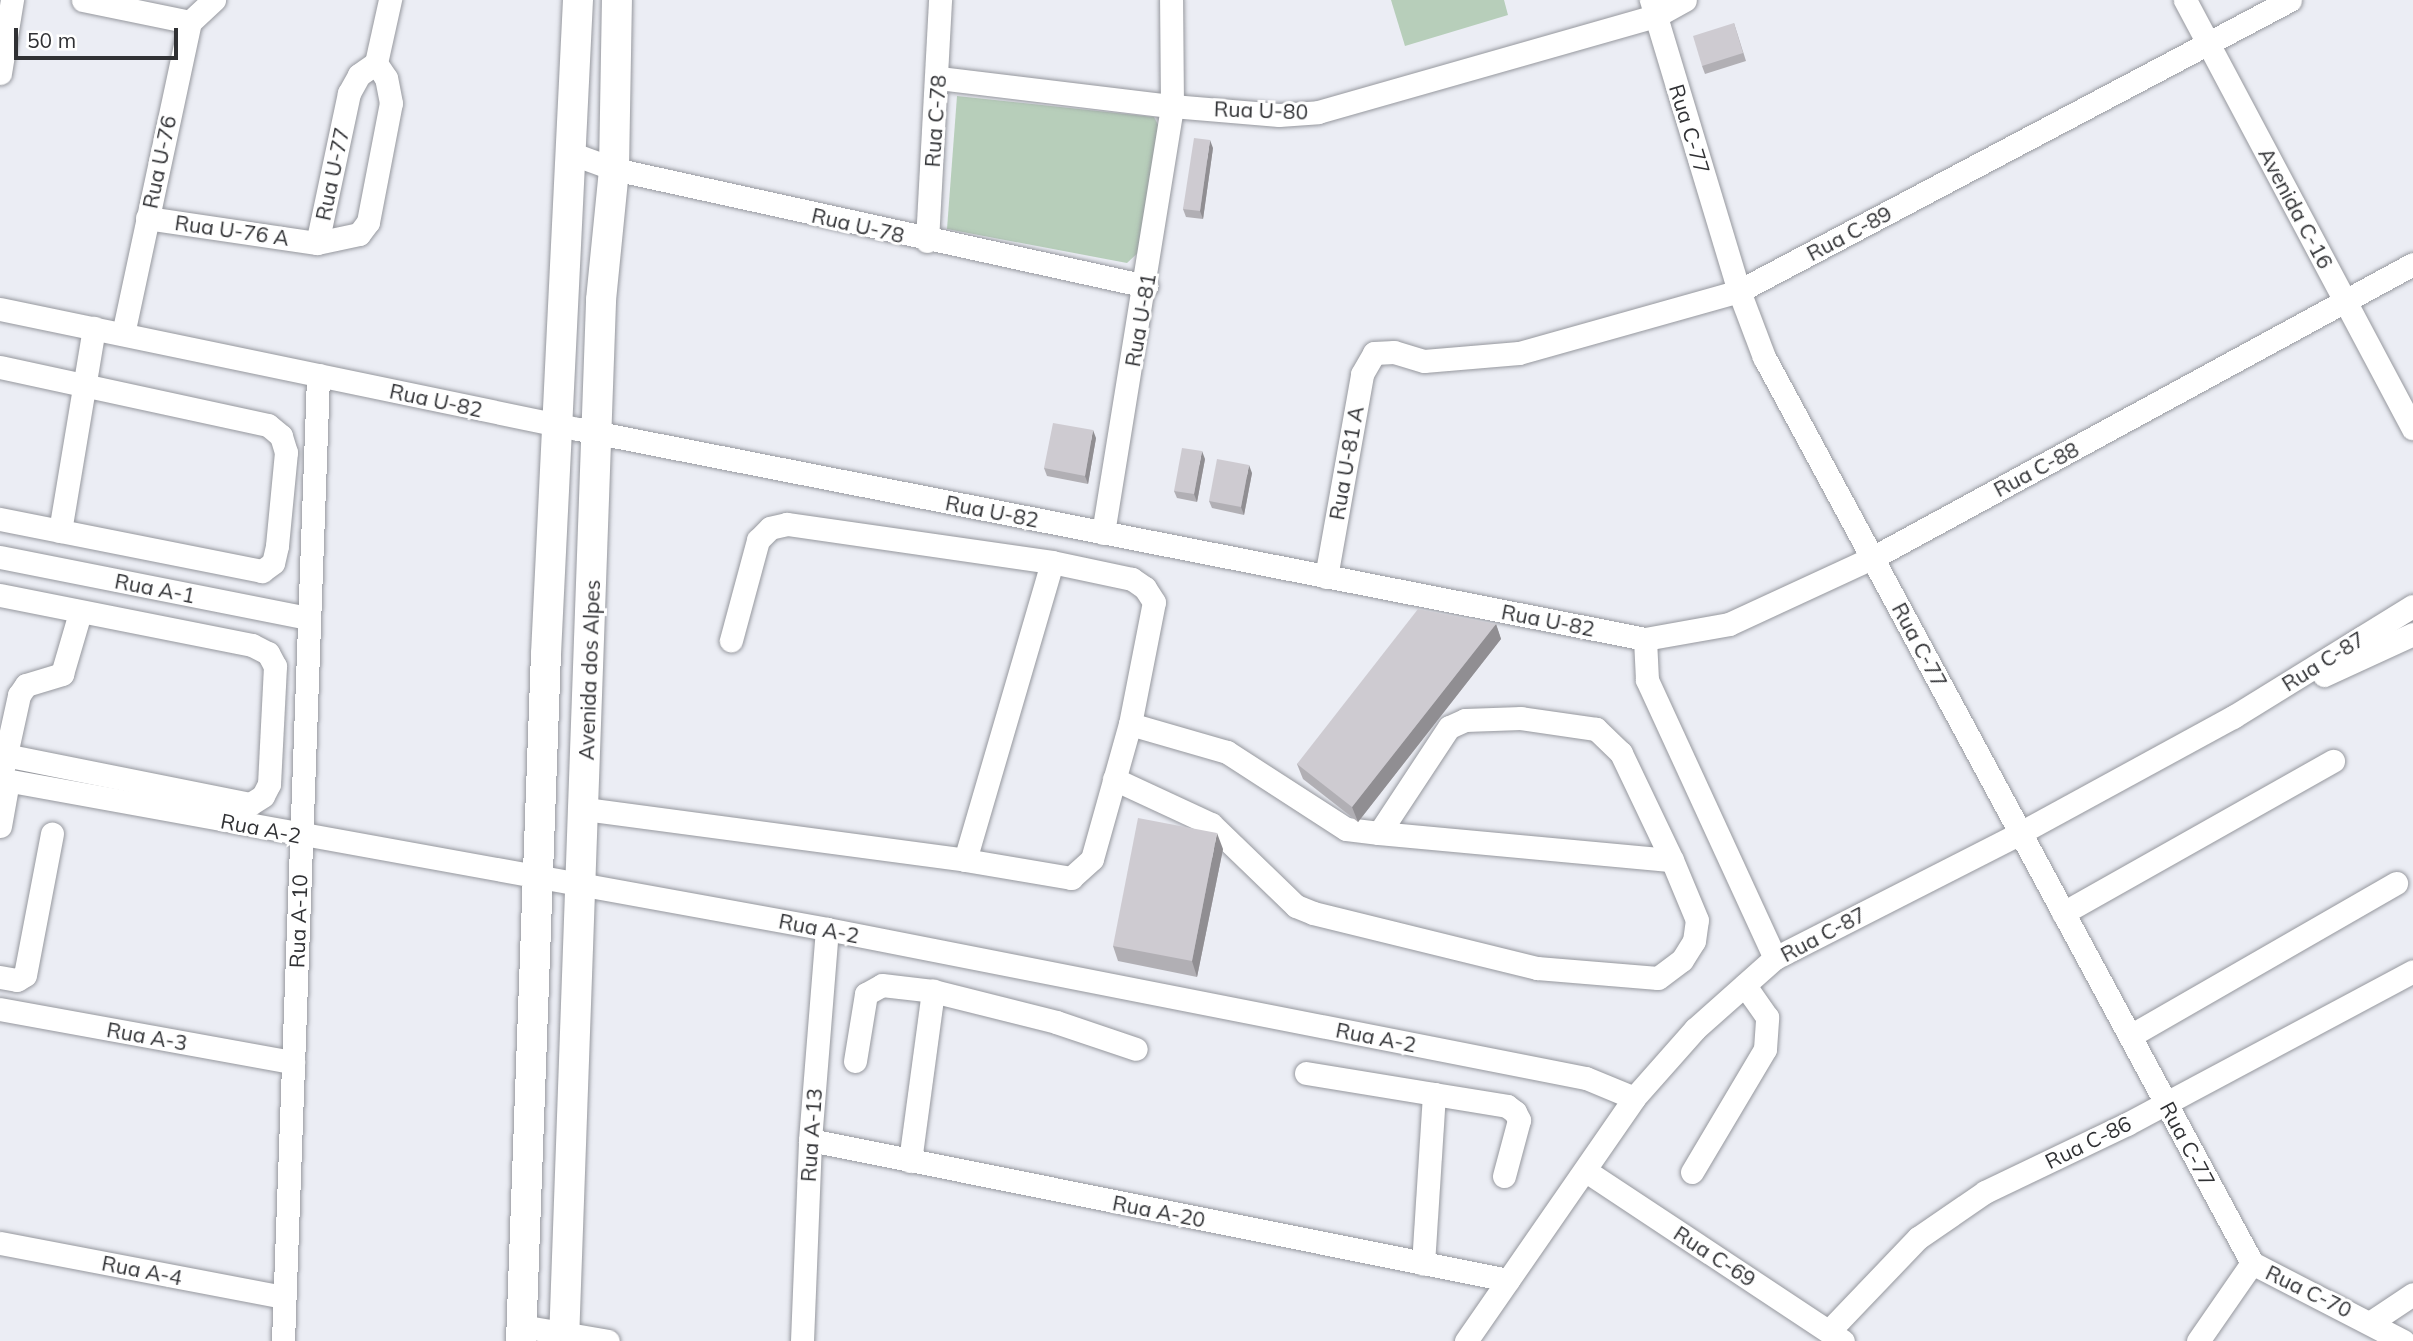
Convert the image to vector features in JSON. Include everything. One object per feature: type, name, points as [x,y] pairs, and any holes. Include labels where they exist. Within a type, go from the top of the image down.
[{"type":"main road","name":"Avenida dos Alpes","points":[[521,1333],[578,0]]},
{"type":"main road","name":"Avenida dos Alpes","points":[[564,1337],[583,884],[601,300],[614,169],[617,0]]},
{"type":"street","points":[[0,73],[12,0]]},
{"type":"street","points":[[83,0],[165,9],[190,22],[214,0]]},
{"type":"street","points":[[376,63],[390,0]]},
{"type":"street","name":"Rua C-78","points":[[927,241],[939,78],[940,0]]},
{"type":"street","name":"Rua U-81","points":[[1103,533],[1146,286],[1172,106],[1171,0]]},
{"type":"street","name":"Rua U-80","points":[[939,78],[1172,106],[1279,115],[1318,112],[1685,0]]},
{"type":"street","name":"Avenida C-16","points":[[2185,0],[2410,428]]},
{"type":"street","name":"Rua C-89","points":[[1374,353],[1394,352],[1424,361],[1519,353],[1739,291],[2290,0]]},
{"type":"street","name":"Rua C-77","points":[[1654,8],[1739,291],[1764,357],[1874,556],[2020,834],[2252,1263]]},
{"type":"street","name":"Rua U-76","points":[[123,334],[190,22]]},
{"type":"street","name":"Rua U-77","points":[[376,63],[386,78],[391,103],[368,222],[359,234],[346,240],[317,243],[349,93],[359,75],[376,63]]},
{"type":"street","name":"Rua U-78","points":[[573,155],[614,169],[927,241],[1146,286]]},
{"type":"street","name":"Rua U-76 A","points":[[147,218],[317,243]]},
{"type":"street","name":"Rua C-88","points":[[1645,639],[1729,624],[1874,556],[2413,264]]},
{"type":"street","name":"Rua U-82","points":[[0,309],[558,425],[1645,639]]},
{"type":"street","points":[[60,531],[94,328]]},
{"type":"street","name":"Rua U-81 A","points":[[1326,576],[1362,374],[1374,353]]},
{"type":"street","points":[[0,367],[268,425],[281,436],[286,452],[277,546],[273,563],[262,571],[0,519]]},
{"type":"street","name":"Rua A-10","points":[[283,1341],[318,375]]},
{"type":"street","points":[[585,809],[965,860],[1071,878],[1092,859],[1129,724],[1154,602],[1145,588],[1132,579],[1052,562],[787,524],[769,528],[758,540],[732,640]]},
{"type":"street","name":"Rua A-1","points":[[0,557],[309,618]]},
{"type":"street","points":[[965,860],[1052,562]]},
{"type":"street","points":[[0,595],[252,645],[268,653],[275,666],[269,784],[263,796],[250,804],[3,755]]},
{"type":"street","name":"Rua C-87","points":[[1466,1341],[1634,1098],[1695,1029],[1775,958],[2020,834],[2233,717],[2413,606]]},
{"type":"street","points":[[0,826],[3,755],[19,695],[26,685],[62,674],[80,612]]},
{"type":"street","name":"Rua C-87","points":[[2233,717],[2413,634]]},
{"type":"street","points":[[1645,639],[1647,680],[1775,958]]},
{"type":"street","points":[[1114,779],[1211,824],[1296,906],[1537,968],[1658,978],[1682,960],[1694,941],[1697,920],[1672,860],[1621,753],[1609,738],[1596,729],[1521,718],[1465,720],[1449,727],[1379,833]]},
{"type":"street","points":[[1129,724],[1227,752],[1346,829],[1672,860]]},
{"type":"street","points":[[2063,913],[2333,761]]},
{"type":"street","name":"Rua A-2","points":[[3,780],[827,929],[1586,1078],[1634,1098]]},
{"type":"street","points":[[0,977],[17,980],[25,975],[52,834]]},
{"type":"street","points":[[2130,1036],[2396,883]]},
{"type":"street","name":"Rua A-13","points":[[802,1341],[810,1140],[827,929]]},
{"type":"street","name":"Rua C-86","points":[[1836,1336],[1919,1238],[1985,1192],[2166,1103],[2413,971]]},
{"type":"street","points":[[1692,1172],[1765,1049],[1767,1017],[1745,985]]},
{"type":"street","points":[[855,1061],[866,994],[873,987],[933,991],[1056,1022],[1136,1049]]},
{"type":"street","points":[[910,1161],[933,991]]},
{"type":"street","name":"Rua A-3","points":[[0,1009],[293,1062]]},
{"type":"street","points":[[1306,1073],[1507,1106],[1515,1112],[1519,1120],[1504,1176]]},
{"type":"street","points":[[1423,1264],[1434,1094]]},
{"type":"street","name":"Rua A-20","points":[[810,1140],[1508,1280]]},
{"type":"street","name":"Rua C-69","points":[[1586,1171],[1836,1336]]},
{"type":"street","name":"Rua A-4","points":[[0,1243],[284,1297]]},
{"type":"street","points":[[2197,1341],[2252,1263]]},
{"type":"street","name":"Rua C-70","points":[[2252,1263],[2371,1322],[2403,1341]]},
{"type":"street","points":[[2371,1322],[2413,1294]]},
{"type":"street","points":[[521,1333],[608,1341]]},
{"type":"green space","points":[[1391,0],[1504,0],[1508,15],[1405,46]]},
{"type":"green space","points":[[957,96],[1154,117],[1164,136],[1143,248],[1127,263],[947,229]]},
{"type":"building","points":[[1734,23],[1743,53],[1702,66],[1693,36]]},
{"type":"building","points":[[1194,138],[1210,140],[1200,211],[1183,209]]},
{"type":"building","points":[[1053,423],[1093,430],[1085,476],[1044,468]]},
{"type":"building","points":[[1182,448],[1202,451],[1194,494],[1174,491]]},
{"type":"building","points":[[1217,459],[1249,465],[1241,507],[1209,501]]},
{"type":"building","points":[[1418,609],[1496,624],[1352,807],[1297,764]]},
{"type":"building","points":[[1138,818],[1217,833],[1192,961],[1113,946]]}]
